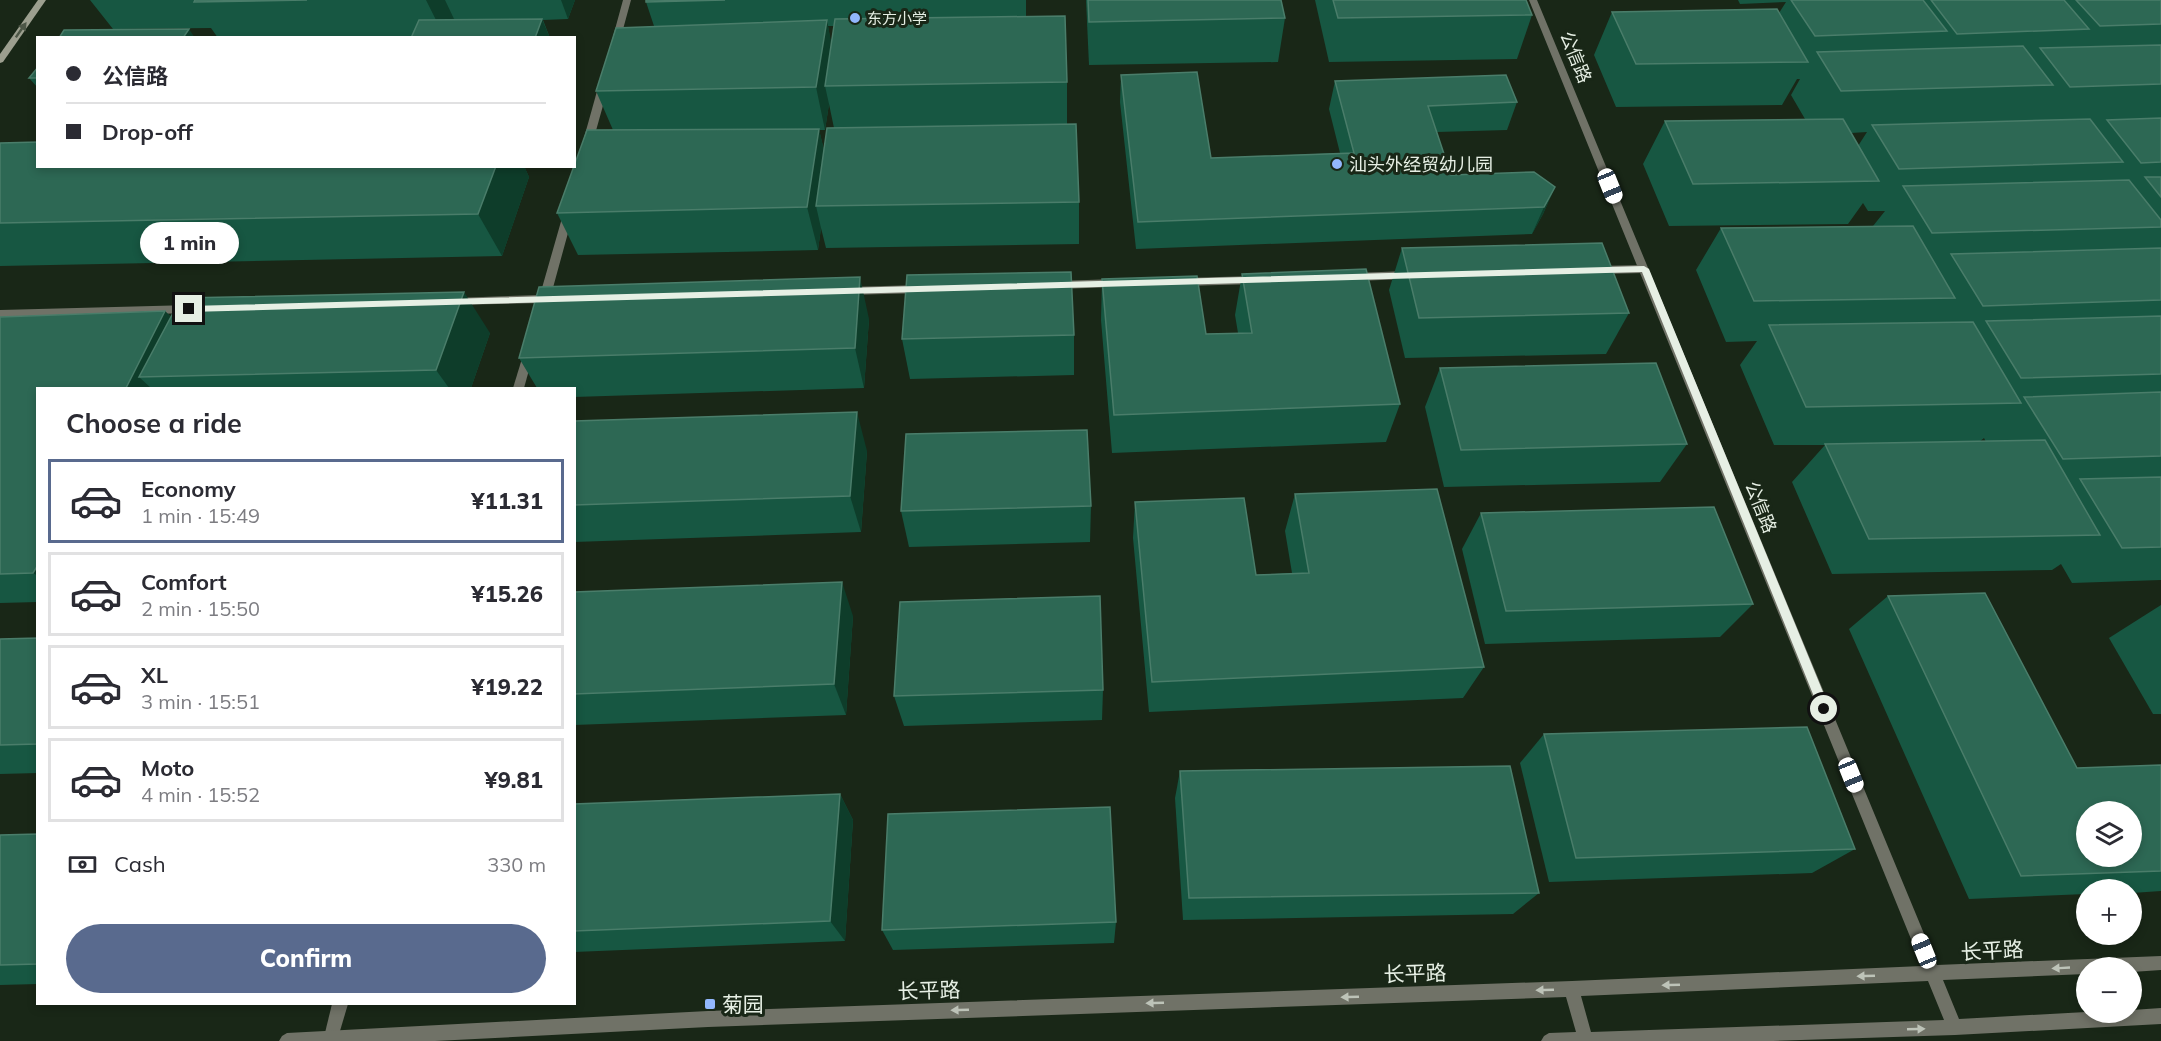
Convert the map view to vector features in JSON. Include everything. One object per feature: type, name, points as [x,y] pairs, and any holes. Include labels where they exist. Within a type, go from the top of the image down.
[{"type":"main road","points":[[0,60],[42,0]]},
{"type":"street","points":[[611,58],[627,0]]},
{"type":"street","name":"公信路","points":[[1533,0],[1955,1027]]},
{"type":"street","points":[[582,161],[608,69]]},
{"type":"street","points":[[542,305],[573,196]]},
{"type":"street","points":[[1585,270],[1644,269]]},
{"type":"street","points":[[1345,277],[1417,275]]},
{"type":"street","points":[[1166,282],[1262,279]]},
{"type":"street","points":[[1046,285],[1130,283]]},
{"type":"street","points":[[831,291],[939,288]]},
{"type":"street","points":[[438,302],[542,305],[568,299]]},
{"type":"street","points":[[0,314],[201,309]]},
{"type":"street","points":[[518,387],[531,344]]},
{"type":"street","name":"长平路","points":[[287,1041],[708,1019],[1572,989],[2161,963]]},
{"type":"street","points":[[1572,989],[1585,1040]]},
{"type":"street","points":[[330,1039],[340,1005]]},
{"type":"street","points":[[1549,1041],[1955,1027],[2161,1016]]},
{"type":"building","points":[[195,0],[307,0],[194,2]]},
{"type":"building","points":[[646,0],[725,0],[646,2]]},
{"type":"building","points":[[1088,0],[1281,0],[1285,18],[1089,22]]},
{"type":"building","points":[[1333,0],[1526,0],[1532,15],[1338,18]]},
{"type":"building","points":[[1791,0],[1923,0],[1947,31],[1815,36]]},
{"type":"building","points":[[1931,0],[2064,0],[2089,29],[1957,34]]},
{"type":"building","points":[[2076,0],[2161,0],[2161,24],[2100,26]]},
{"type":"building","points":[[1777,9],[1808,62],[1636,64],[1612,12]]},
{"type":"building","points":[[1065,16],[1067,82],[825,86],[835,19]]},
{"type":"building","points":[[542,19],[536,36],[412,36],[419,20]]},
{"type":"building","points":[[827,20],[816,87],[596,91],[616,28]]},
{"type":"building","points":[[189,29],[184,36],[60,36],[64,30]]},
{"type":"building","points":[[2161,45],[2161,84],[2070,87],[2040,48]]},
{"type":"building","points":[[2023,46],[2053,85],[1841,91],[1817,52]]},
{"type":"building","points":[[36,69],[36,78],[29,78]]},
{"type":"building","points":[[1197,72],[1211,158],[1354,153],[1335,81],[1506,75],[1517,102],[1428,106],[1451,175],[1534,172],[1555,187],[1544,207],[1138,222],[1121,75]]},
{"type":"building","points":[[2161,118],[2161,162],[2141,163],[2107,120]]},
{"type":"building","points":[[1843,119],[1879,181],[1693,184],[1665,121]]},
{"type":"building","points":[[2090,119],[2123,162],[1899,169],[1872,125]]},
{"type":"building","points":[[1076,124],[1079,202],[816,206],[827,128]]},
{"type":"building","points":[[819,129],[807,207],[557,213],[573,168],[576,168],[576,160],[587,130]]},
{"type":"building","points":[[36,142],[36,168],[495,168],[478,214],[0,223],[0,143]]},
{"type":"building","points":[[2145,177],[2161,177],[2161,197]]},
{"type":"building","points":[[2129,180],[2161,220],[2161,227],[1932,233],[1903,186]]},
{"type":"building","points":[[1913,226],[1955,298],[1754,301],[1721,228]]},
{"type":"building","points":[[1602,243],[1629,313],[1419,318],[1402,248]]},
{"type":"building","points":[[2161,248],[2161,300],[1983,306],[1951,254]]},
{"type":"building","points":[[1366,269],[1400,404],[1114,415],[1102,279],[1197,276],[1206,334],[1252,333],[1242,274]]},
{"type":"building","points":[[1071,272],[1074,335],[902,339],[907,275]]},
{"type":"building","points":[[860,277],[855,348],[519,358],[539,287]]},
{"type":"building","points":[[464,292],[436,370],[139,377],[181,298]]},
{"type":"building","points":[[165,311],[127,387],[36,387],[36,568],[33,573],[0,574],[0,317]]},
{"type":"building","points":[[2161,316],[2161,374],[2021,378],[1986,321]]},
{"type":"building","points":[[1973,322],[2021,403],[1806,407],[1769,325]]},
{"type":"building","points":[[1656,363],[1687,444],[1461,450],[1440,368]]},
{"type":"building","points":[[2161,392],[2161,456],[2063,459],[2024,397]]},
{"type":"building","points":[[857,412],[850,496],[576,505],[576,421]]},
{"type":"building","points":[[1087,430],[1091,506],[901,511],[906,434]]},
{"type":"building","points":[[2045,440],[2100,535],[1869,539],[1825,444]]},
{"type":"building","points":[[2161,477],[2161,547],[2122,548],[2080,479]]},
{"type":"building","points":[[1437,489],[1484,667],[1152,682],[1135,502],[1244,498],[1256,575],[1309,573],[1295,494]]},
{"type":"building","points":[[1714,507],[1753,604],[1506,611],[1481,513]]},
{"type":"building","points":[[842,582],[834,684],[576,694],[576,592]]},
{"type":"building","points":[[1985,593],[2077,768],[2161,765],[2161,871],[2021,876],[1888,596]]},
{"type":"building","points":[[1100,596],[1103,690],[894,696],[900,602]]},
{"type":"building","points":[[36,638],[36,744],[0,745],[0,639]]},
{"type":"building","points":[[1807,727],[1855,849],[1576,858],[1544,734]]},
{"type":"building","points":[[1510,766],[1539,893],[1189,898],[1180,771]]},
{"type":"building","points":[[840,794],[830,921],[576,931],[576,804]]},
{"type":"building","points":[[1110,807],[1116,922],[882,930],[888,814]]},
{"type":"building","points":[[36,834],[36,964],[0,965],[0,835]]},
{"type":"place","name":"东方小学","points":[[855,18]]},
{"type":"place","name":"汕头外经贸幼儿园","points":[[1337,164]]},
{"type":"place","name":"菊园","points":[[710,1004]]},
{"type":"route","points":[[189,309],[1644,269],[1824,709]]}]
